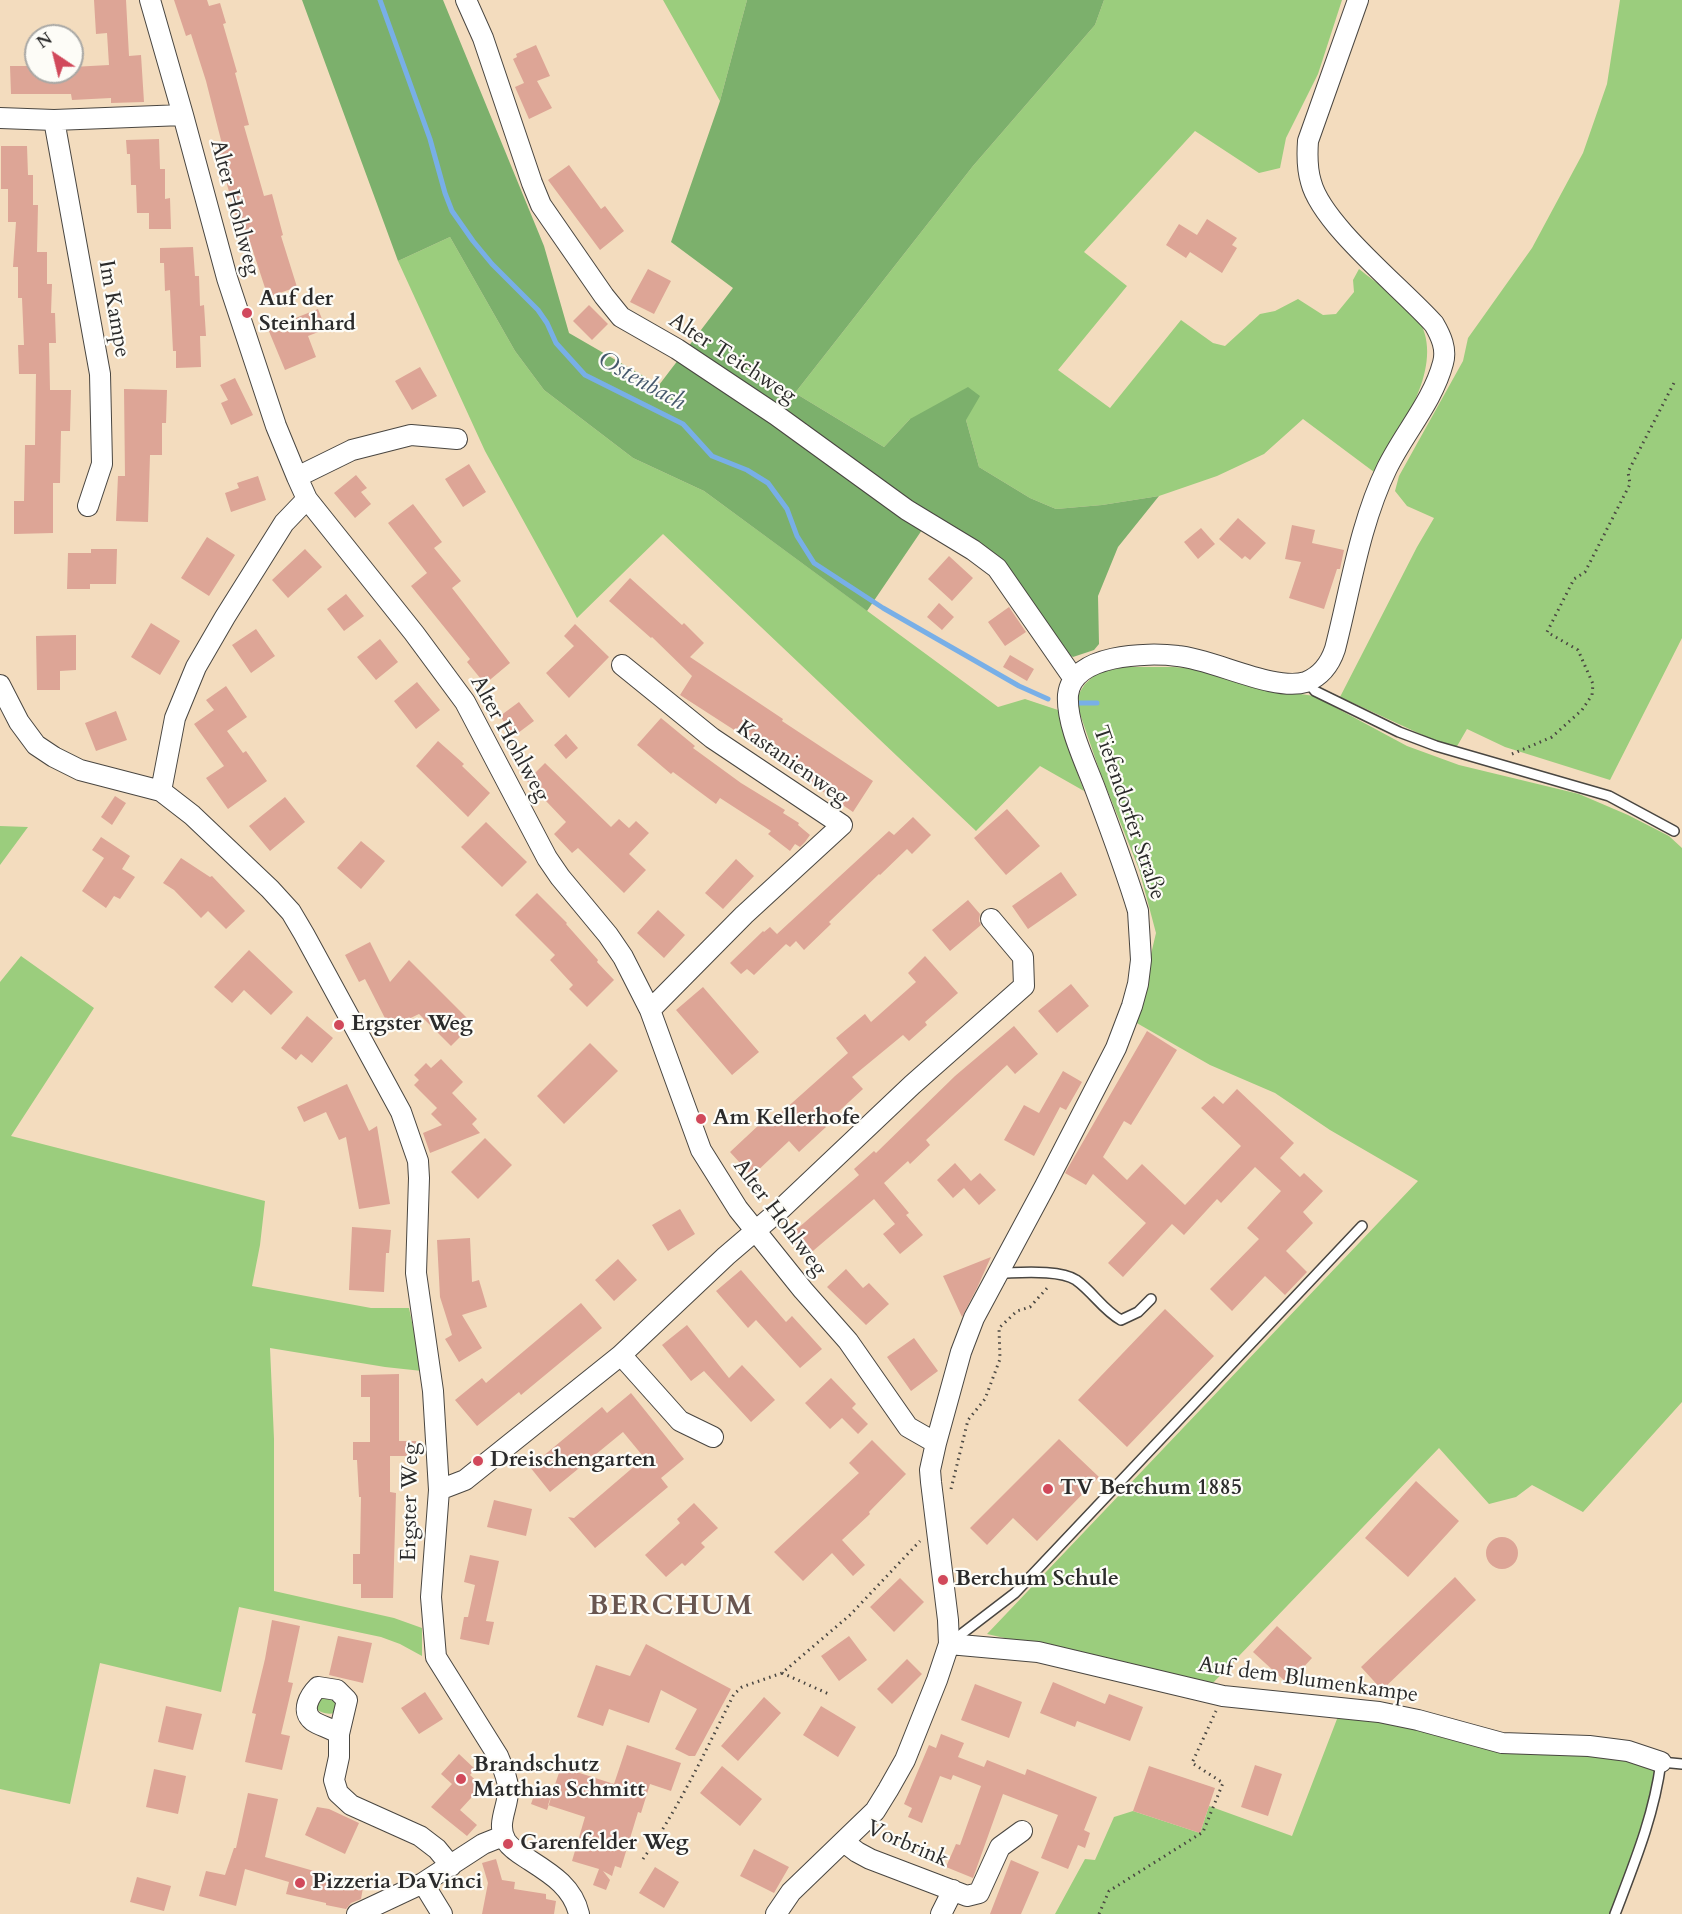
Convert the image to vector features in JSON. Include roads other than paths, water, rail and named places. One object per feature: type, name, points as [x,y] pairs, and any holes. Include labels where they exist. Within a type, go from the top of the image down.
[{"type":"street","name":"Alter Hohlweg","points":[[150,0],[227,278],[276,426],[308,499],[414,633],[465,702],[548,858],[560,877],[608,935],[623,957],[650,1010],[701,1150],[738,1209],[848,1341],[908,1427],[936,1443]]},
{"type":"street","name":"Alter Teichweg","points":[[466,0],[483,38],[531,183],[541,206],[621,317],[677,349],[776,415],[907,510],[973,549],[997,568],[1074,679]]},
{"type":"street","points":[[1074,679],[1086,668],[1115,658],[1178,656],[1218,664],[1266,680],[1293,683],[1306,681],[1318,675],[1331,660],[1375,496],[1387,468],[1430,392],[1443,361],[1443,339],[1434,324],[1342,231],[1324,208],[1311,184],[1307,163],[1308,141],[1358,0]]},
{"type":"street","points":[[0,118],[54,120],[183,115]]},
{"type":"street","name":"Im Kampe","points":[[54,120],[100,374],[102,464],[88,506]]},
{"type":"street","points":[[297,477],[352,450],[411,435],[457,439]]},
{"type":"street","points":[[161,791],[175,718],[196,667],[284,522],[308,499]]},
{"type":"street","name":"Kastanienweg","points":[[622,665],[712,738],[842,825],[744,915],[650,1010]]},
{"type":"street","name":"Tiefendorfer Straße","points":[[776,1914],[791,1892],[874,1811],[905,1760],[937,1680],[949,1644],[930,1470],[961,1352],[974,1318],[1116,1048],[1138,984],[1141,950],[1138,911],[1074,729],[1068,698],[1074,679]]},
{"type":"street","name":"Ergster Weg","points":[[0,685],[19,722],[36,745],[54,758],[80,770],[161,791],[192,815],[270,889],[291,912],[401,1112],[418,1161],[416,1273],[433,1391],[439,1490],[431,1597],[436,1657],[498,1756],[505,1772],[508,1789],[502,1824],[503,1836]]},
{"type":"street","points":[[439,1490],[465,1480],[621,1355],[912,1085],[1024,986],[1023,957],[991,919]]},
{"type":"street","points":[[621,1355],[680,1421],[713,1437]]},
{"type":"street","name":"Auf dem Blumenkampe","points":[[949,1644],[1038,1652],[1223,1696],[1379,1712],[1502,1743],[1589,1746],[1628,1751],[1661,1762]]},
{"type":"street","points":[[339,1734],[340,1744],[334,1780],[338,1793],[351,1805],[420,1836],[437,1848],[451,1866]]},
{"type":"street","name":"Vorbrink","points":[[844,1842],[870,1859],[968,1896],[979,1893],[1000,1846],[1022,1831]]},
{"type":"street","points":[[357,1914],[423,1883],[476,1848],[503,1836],[508,1844],[521,1855],[567,1887],[574,1898],[579,1914]]},
{"type":"street","points":[[423,1883],[442,1914]]},
{"type":"street","name":"Vorbrink","points":[[941,1914],[953,1890]]},
{"type":"lane","points":[[1306,681],[1315,692],[1399,732],[1436,746],[1609,796],[1674,831]]},
{"type":"lane","points":[[949,1644],[1015,1593],[1362,1226]]},
{"type":"lane","points":[[998,1273],[1059,1275],[1076,1280],[1111,1314],[1121,1320],[1138,1312],[1151,1299]]},
{"type":"lane","points":[[1615,1914],[1649,1823],[1661,1762]]},
{"type":"lane","name":"Auf dem Blumenkampe","points":[[1661,1762],[1682,1764]]},
{"type":"waterway","name":"Ostenbach","points":[[380,0],[430,139],[452,211],[492,264],[538,310],[556,343],[585,375],[683,424],[712,456],[747,470],[768,483],[787,509],[797,536],[814,563],[883,608],[1019,686],[1048,699]]},
{"type":"waterway","name":"Ostenbach","points":[[1074,703],[1097,703]]},
{"type":"place","name":"Auf der Steinhard","points":[[247,313]]},
{"type":"place","name":"Ergster Weg","points":[[339,1025]]},
{"type":"place","name":"Am Kellerhofe","points":[[701,1119]]},
{"type":"place","name":"Dreischengarten","points":[[478,1461]]},
{"type":"place","name":"TV Berchum 1885","points":[[1048,1489]]},
{"type":"place","name":"Berchum Schule","points":[[943,1580]]},
{"type":"place","name":"Brandschutz Matthias Schmitt","points":[[461,1779]]},
{"type":"place","name":"Garenfelder Weg","points":[[508,1844]]},
{"type":"place","name":"Pizzeria DaVinci","points":[[300,1883]]},
{"type":"district","name":"BERCHUM","points":[[671,1608]]}]
